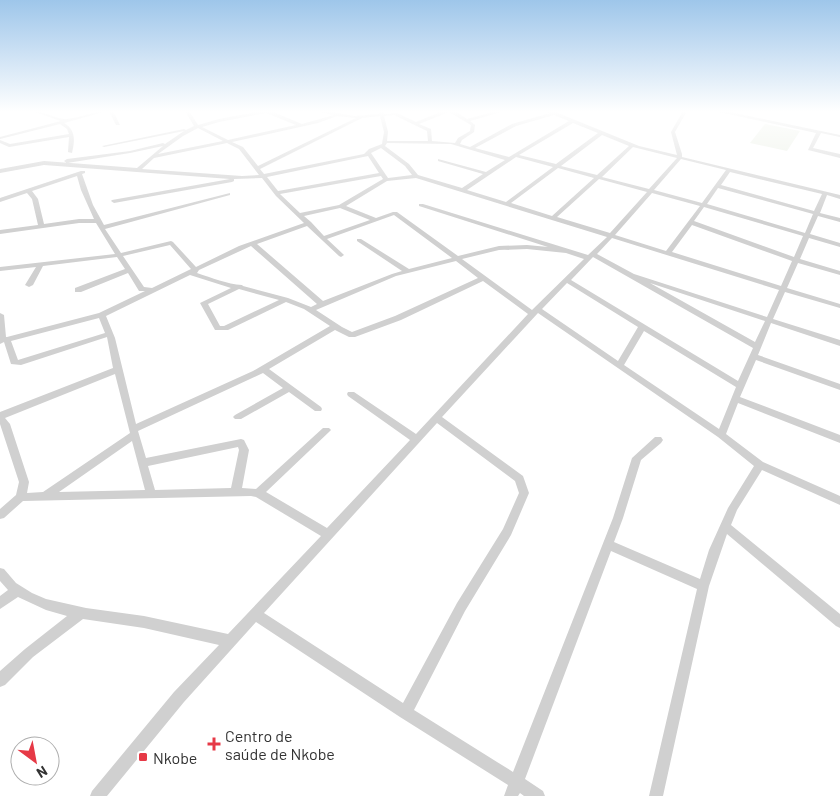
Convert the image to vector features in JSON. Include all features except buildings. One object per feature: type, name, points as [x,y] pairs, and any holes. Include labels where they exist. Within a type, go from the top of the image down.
[{"type":"street","points":[[0,171],[146,148]]},
{"type":"street","points":[[138,170],[162,148]]},
{"type":"street","points":[[130,152],[187,151],[199,148]]},
{"type":"street","points":[[241,148],[259,168],[277,193],[341,255]]},
{"type":"street","points":[[259,168],[299,148]]},
{"type":"street","points":[[114,201],[242,178],[264,176],[351,159],[369,153],[377,148]]},
{"type":"street","points":[[388,148],[407,165],[416,176]]},
{"type":"street","points":[[473,148],[597,176],[840,245]]},
{"type":"street","points":[[463,190],[527,148]]},
{"type":"street","points":[[506,204],[580,148]]},
{"type":"street","points":[[552,218],[630,148]]},
{"type":"street","points":[[641,148],[679,159],[840,196]]},
{"type":"street","points":[[97,796],[179,697],[230,641],[536,312],[611,236],[652,191],[679,159],[678,148]]},
{"type":"street","points":[[810,148],[840,156]]},
{"type":"street","points":[[369,153],[385,177]]},
{"type":"street","points":[[440,160],[487,174]]},
{"type":"street","points":[[44,164],[242,178]]},
{"type":"street","points":[[0,200],[79,174],[92,167]]},
{"type":"street","points":[[667,254],[729,170]]},
{"type":"street","points":[[79,174],[86,199],[101,228],[142,289],[154,290]]},
{"type":"street","points":[[277,193],[348,180],[416,176],[840,306]]},
{"type":"street","points":[[300,216],[341,206],[372,188],[385,177]]},
{"type":"street","points":[[348,180],[372,188]]},
{"type":"street","points":[[718,186],[840,220]]},
{"type":"street","points":[[29,191],[35,198],[42,228]]},
{"type":"street","points":[[720,435],[739,385],[770,321],[825,193]]},
{"type":"street","points":[[101,228],[228,194]]},
{"type":"street","points":[[421,205],[568,251],[591,256],[635,276],[840,343]]},
{"type":"street","points":[[341,206],[376,220]]},
{"type":"street","points":[[323,238],[360,223],[397,214],[482,278],[620,365],[760,465],[840,501]]},
{"type":"street","points":[[0,232],[42,228],[79,221],[97,221]]},
{"type":"street","points":[[690,222],[796,260],[840,273]]},
{"type":"street","points":[[3,340],[102,315],[252,243],[308,223]]},
{"type":"street","points":[[359,240],[407,271]]},
{"type":"street","points":[[0,278],[1,268],[119,255],[171,243],[194,272],[207,279],[240,286],[311,309],[348,333],[356,334],[448,296],[482,278]]},
{"type":"street","points":[[252,243],[322,304]]},
{"type":"street","points":[[311,309],[407,271],[506,247],[568,251]]},
{"type":"street","points":[[29,285],[40,265]]},
{"type":"street","points":[[78,290],[129,270]]},
{"type":"street","points":[[635,276],[682,305],[758,347]]},
{"type":"street","points":[[568,280],[739,385]]},
{"type":"street","points":[[240,286],[204,303],[218,328],[225,328],[285,300]]},
{"type":"street","points":[[672,288],[682,305]]},
{"type":"street","points":[[0,315],[3,340],[14,362],[18,363],[109,334]]},
{"type":"street","points":[[102,315],[109,334],[133,432],[151,493]]},
{"type":"street","points":[[44,497],[133,432],[263,369],[336,326]]},
{"type":"street","points":[[620,365],[643,326]]},
{"type":"street","points":[[753,356],[840,387]]},
{"type":"street","points":[[0,515],[21,497],[24,482],[5,424],[0,417],[118,369]]},
{"type":"street","points":[[263,369],[318,410]]},
{"type":"street","points":[[238,417],[289,388]]},
{"type":"street","points":[[351,394],[417,440]]},
{"type":"street","points":[[735,398],[840,439]]},
{"type":"street","points":[[405,712],[461,607],[507,532],[524,493],[519,479],[437,418]]},
{"type":"street","points":[[258,493],[326,430]]},
{"type":"street","points":[[513,789],[608,545],[637,458],[658,440]]},
{"type":"street","points":[[142,463],[241,443],[244,450],[236,492]]},
{"type":"street","points":[[656,796],[704,586],[733,508],[760,465]]},
{"type":"street","points":[[21,497],[151,493],[258,493],[330,535]]},
{"type":"street","points":[[726,526],[840,622]]},
{"type":"street","points":[[608,545],[704,586]]},
{"type":"street","points":[[0,574],[16,591],[38,602],[81,613],[144,622],[230,641]]},
{"type":"street","points":[[0,603],[16,591]]},
{"type":"street","points":[[0,680],[29,653],[81,613]]},
{"type":"street","points":[[255,614],[405,712],[513,789],[538,796]]},
{"type":"shaded area","points":[[774,148],[789,148],[787,151]]},
{"type":"place","name":"Centro de saúde de Nkobe","points":[[214,744]]},
{"type":"place","name":"Nkobe","points":[[143,757]]}]
